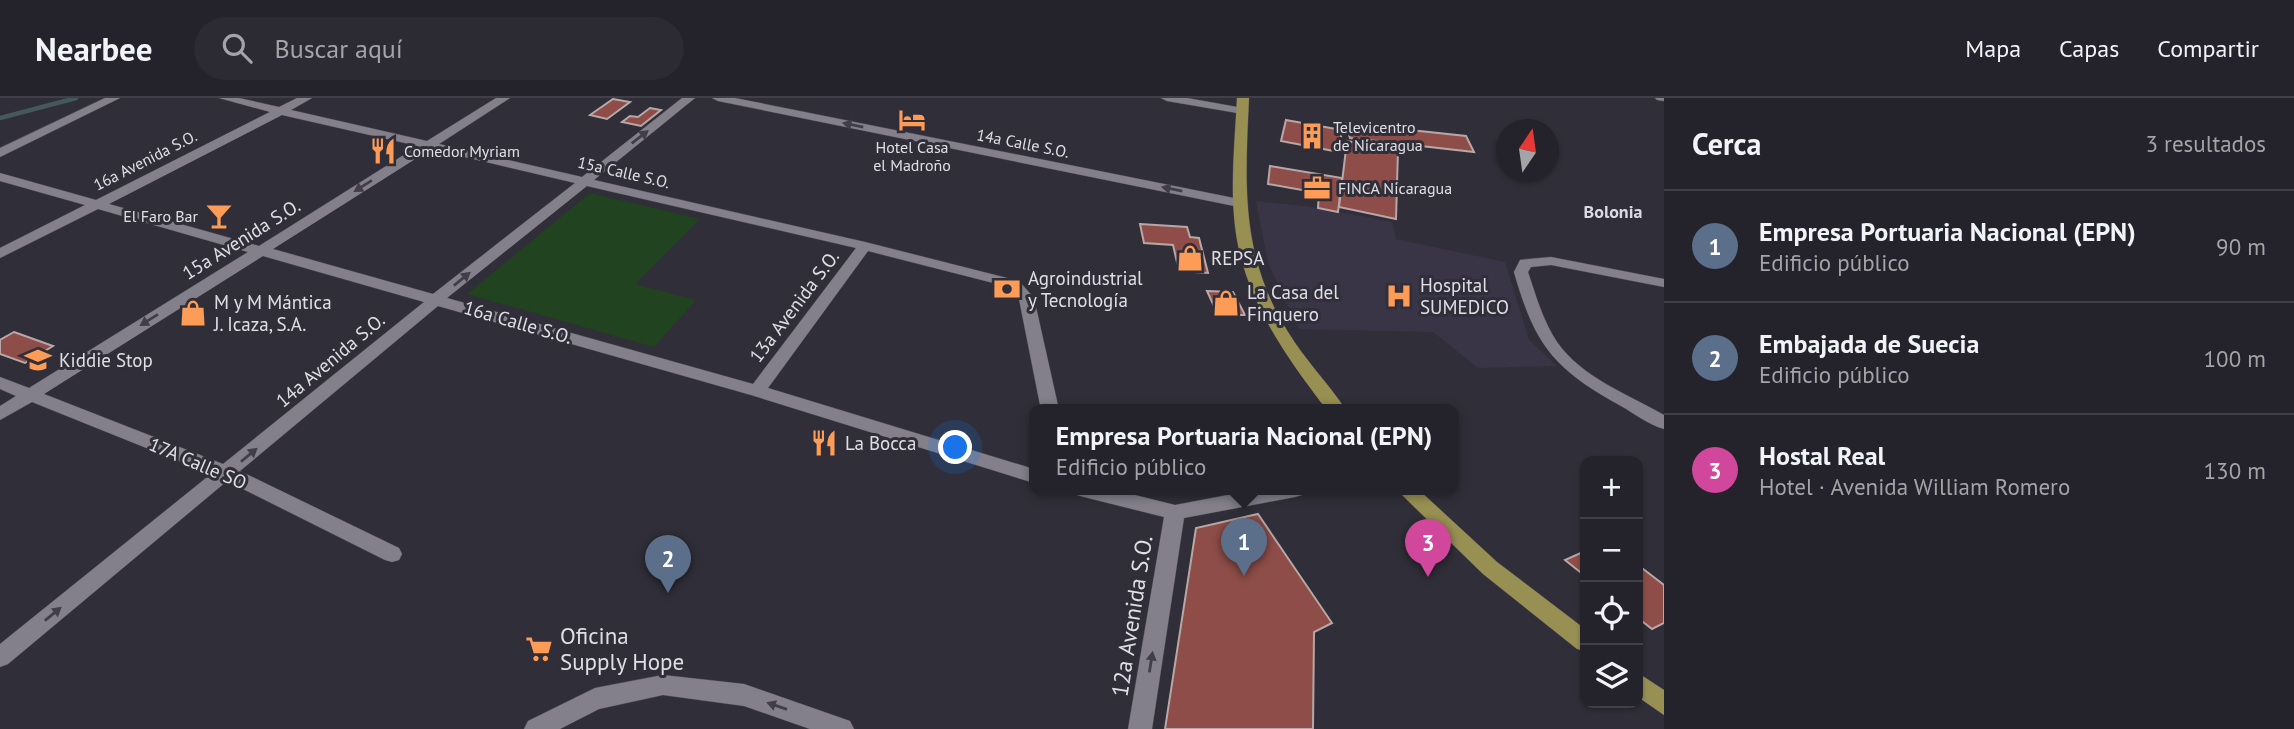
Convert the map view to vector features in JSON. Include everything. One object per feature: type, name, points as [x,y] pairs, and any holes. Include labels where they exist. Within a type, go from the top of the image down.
[{"type":"main road","points":[[1243,104],[1239,203],[1244,244],[1254,279],[1306,371],[1332,404]]},
{"type":"main road","points":[[1411,495],[1490,568],[1580,638]]},
{"type":"main road","points":[[1643,687],[1664,704]]},
{"type":"street","points":[[0,153],[114,98]]},
{"type":"street","name":"15a Calle S.O.","points":[[225,98],[865,246],[1014,284],[1026,298],[1049,404]]},
{"type":"street","name":"16a Avenida S.O.","points":[[0,254],[306,98]]},
{"type":"street","name":"15a Avenida S.O.","points":[[0,414],[504,98]]},
{"type":"street","name":"14a Avenida S.O.","points":[[0,657],[438,298],[689,98]]},
{"type":"street","name":"14a Calle S.O.","points":[[718,98],[1239,203]]},
{"type":"street","points":[[1167,98],[1243,104]]},
{"type":"street","name":"16a Calle S.O.","points":[[0,177],[438,298],[757,391],[1029,474]]},
{"type":"street","name":"13a Avenida S.O.","points":[[757,391],[865,246]]},
{"type":"street","points":[[1664,283],[1551,261],[1525,263],[1521,272],[1525,288],[1552,348],[1569,365],[1664,423]]},
{"type":"street","name":"17A Calle SO","points":[[0,383],[227,473],[392,554]]},
{"type":"street","points":[[1105,495],[1175,512],[1268,495]]},
{"type":"street","name":"12a Avenida S.O.","points":[[1140,729],[1175,512]]},
{"type":"street","points":[[536,729],[595,699],[663,685],[744,695],[842,729]]},
{"type":"shaded area","name":"Hospital SUMEDICO","points":[[1256,201],[1313,207],[1392,222],[1396,239],[1505,262],[1529,340],[1557,366],[1478,368],[1433,332],[1299,329],[1268,263]]},
{"type":"green space","points":[[590,193],[700,219],[635,284],[696,300],[654,347],[467,294]]},
{"type":"building","points":[[613,99],[630,102],[607,119],[590,115]]},
{"type":"building","points":[[650,108],[661,110],[641,126],[622,122],[630,116],[638,117]]},
{"type":"building","name":"Televicentro de Nicaragua","points":[[1286,120],[1342,130],[1339,152],[1281,141]]},
{"type":"building","points":[[1345,123],[1466,136],[1474,152],[1350,138]]},
{"type":"building","points":[[1347,141],[1398,150],[1396,219],[1339,207]]},
{"type":"building","name":"FINCA Nicaragua","points":[[1270,166],[1342,178],[1338,212],[1318,208],[1319,193],[1268,184]]},
{"type":"building","name":"REPSA","points":[[1140,224],[1187,227],[1190,237],[1199,238],[1208,273],[1179,271],[1173,245],[1144,243]]},
{"type":"building","name":"La Casa del Finquero","points":[[1207,291],[1233,292],[1245,315],[1218,315]]},
{"type":"building","points":[[14,332],[53,346],[25,363],[0,354],[0,340]]},
{"type":"building","points":[[1258,514],[1332,623],[1314,632],[1313,729],[1165,729],[1196,528]]},
{"type":"building","points":[[1580,553],[1580,572],[1565,560]]},
{"type":"building","points":[[1643,569],[1664,585],[1664,623],[1652,629],[1643,622]]},
{"type":"waterway","points":[[0,118],[76,98]]},
{"type":"place","name":"Hotel Casa el Madroño","points":[[912,120]]},
{"type":"place","name":"Televicentro de Nicaragua","points":[[1312,136]]},
{"type":"place","name":"Comedor Myriam","points":[[383,151]]},
{"type":"place","name":"FINCA Nicaragua","points":[[1317,188]]},
{"type":"place","name":"El Faro Bar","points":[[219,216]]},
{"type":"place","name":"REPSA","points":[[1190,258]]},
{"type":"place","name":"Agroindustrial y Tecnología","points":[[1007,289]]},
{"type":"place","name":"Hospital SUMEDICO","points":[[1399,296]]},
{"type":"place","name":"La Casa del Finquero","points":[[1226,303]]},
{"type":"place","name":"M y M Mántica J. Icaza, S.A.","points":[[193,313]]},
{"type":"place","name":"Kiddie Stop","points":[[38,360]]},
{"type":"place","name":"La Bocca","points":[[824,443]]},
{"type":"place","name":"Empresa Portuaria Nacional (EPN)","points":[[1244,576]]},
{"type":"place","name":"Hostal Real","points":[[1428,577]]},
{"type":"place","name":"Embajada de Suecia","points":[[668,593]]},
{"type":"place","name":"Oficina Supply Hope","points":[[539,649]]},
{"type":"district","name":"Bolonia","points":[[1613,212]]}]
